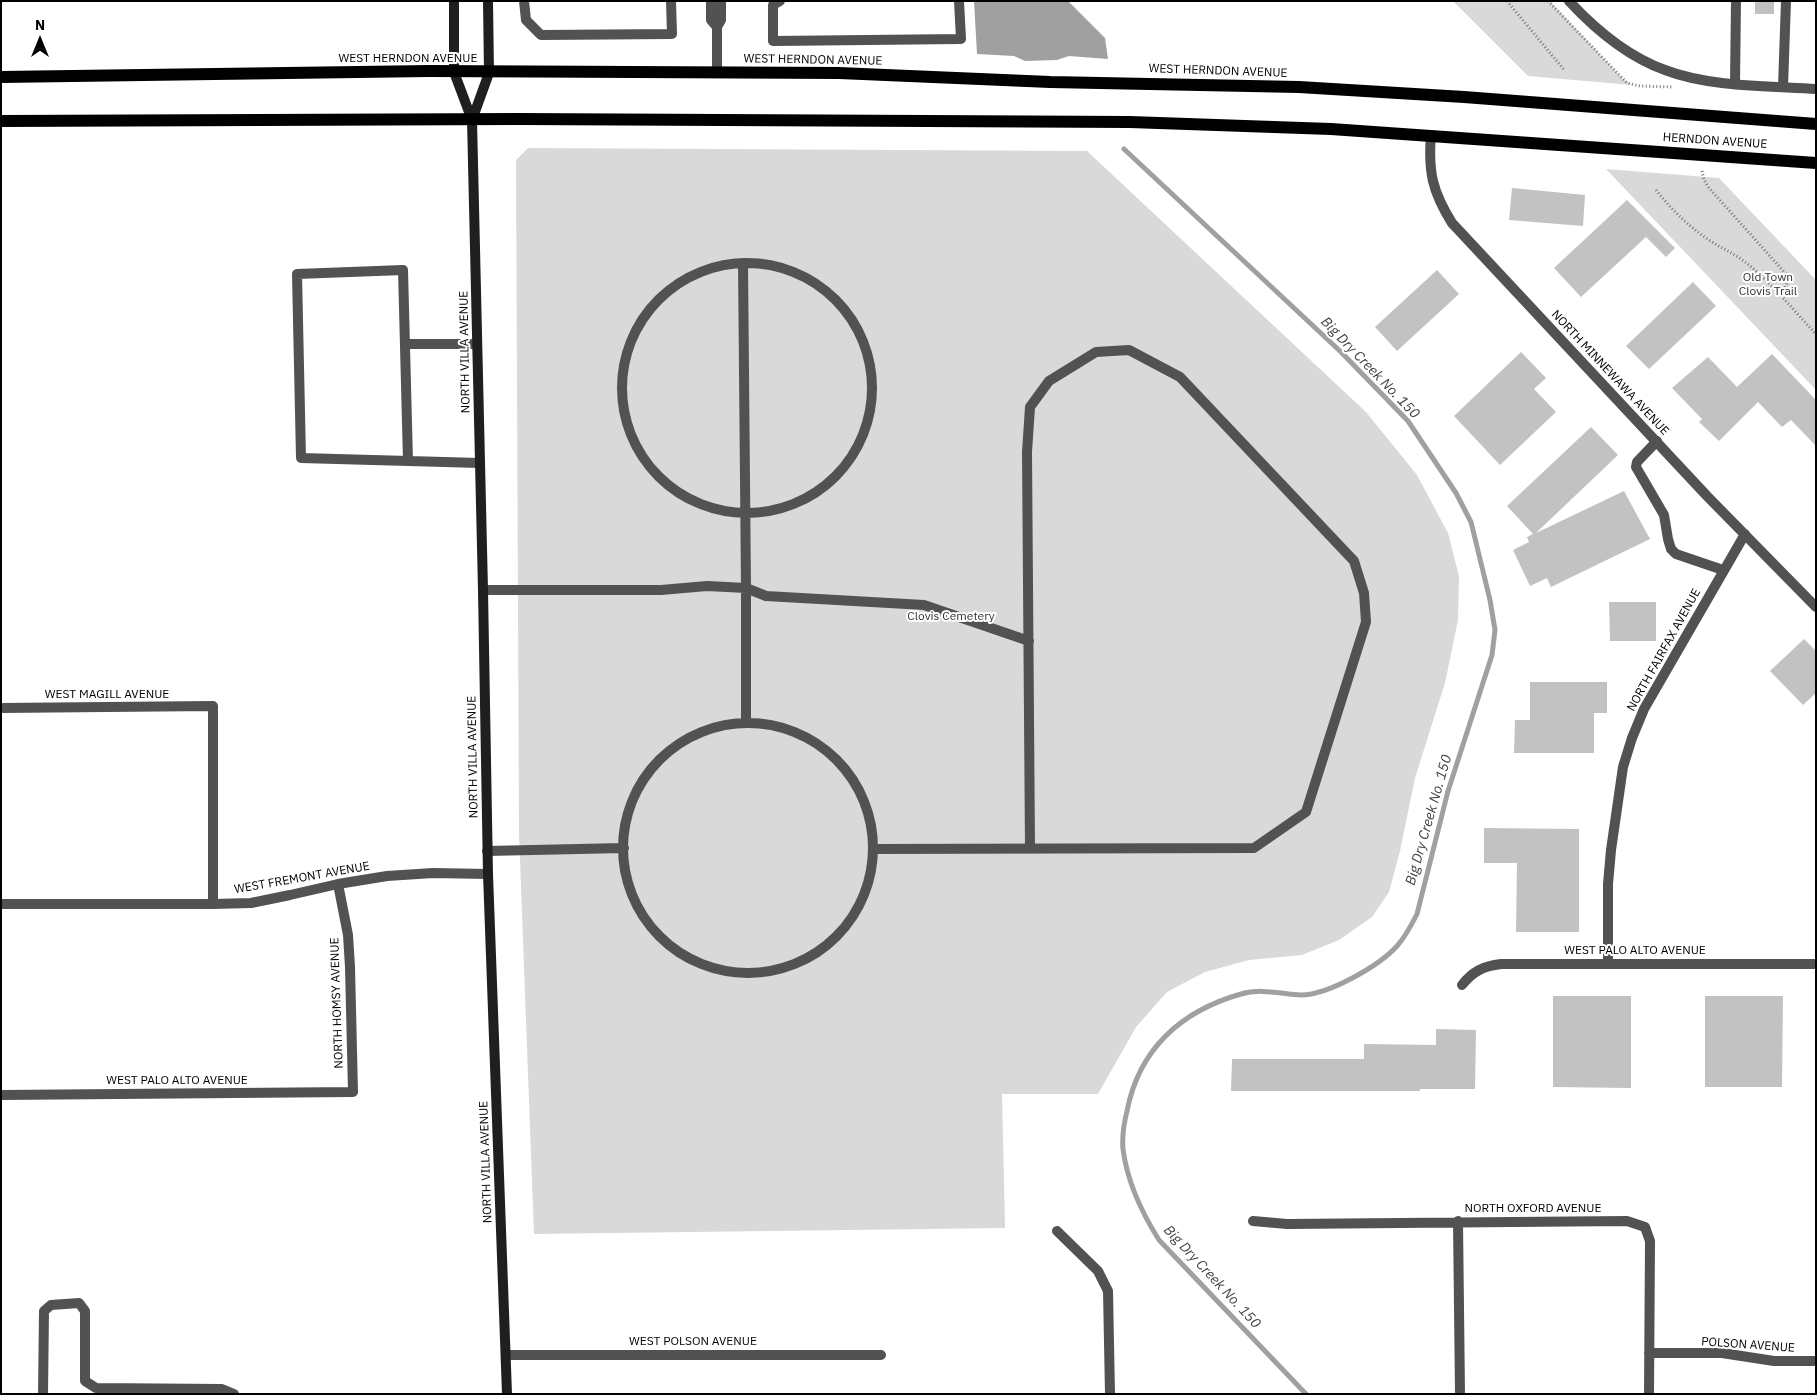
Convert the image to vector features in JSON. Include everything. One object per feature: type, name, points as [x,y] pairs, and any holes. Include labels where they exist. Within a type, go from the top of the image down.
[{"type":"main road","name":"NORTH VILLA AVENUE","points":[[454,1],[454,72],[472,120],[487,851],[507,1394]]},
{"type":"main road","name":"NORTH VILLA AVENUE","points":[[472,120],[490,72],[488,1]]},
{"type":"main road","name":"WEST HERNDON AVENUE","points":[[1,77],[454,72],[839,73],[1050,82],[1299,87],[1624,108]]},
{"type":"main road","name":"HERNDON AVENUE","points":[[1624,108],[1816,124]]},
{"type":"main road","points":[[1,121],[528,119],[1130,122],[1331,129],[1431,135]]},
{"type":"main road","name":"HERNDON AVENUE","points":[[1431,135],[1816,162]]},
{"type":"street","points":[[524,1],[526,20],[541,35],[551,35],[672,34],[672,1]]},
{"type":"street","points":[[711,1],[711,20],[717,28]]},
{"type":"street","points":[[717,72],[717,28],[722,20],[721,1]]},
{"type":"street","points":[[780,1],[773,5],[773,41],[961,39],[959,1]]},
{"type":"street","points":[[1570,1],[1619,46],[1664,70],[1689,78],[1712,82],[1816,89]]},
{"type":"street","points":[[1735,83],[1736,1]]},
{"type":"street","points":[[1783,86],[1786,1]]},
{"type":"street","name":"NORTH MINNEWAWA AVENUE","points":[[1431,135],[1429,159],[1433,182],[1440,203],[1452,223],[1816,607]]},
{"type":"street","points":[[743,263],[746,723]]},
{"type":"street","points":[[743,263],[779,267],[812,281],[840,304],[860,334],[871,368],[872,404],[862,439],[842,470],[814,493],[781,508],[745,513],[710,507],[686,496],[678,492],[652,469],[633,440],[623,406],[622,371],[632,338],[650,308],[676,284],[708,269],[743,263]]},
{"type":"street","points":[[408,461],[403,270],[297,274],[301,458],[408,461],[480,463]]},
{"type":"street","points":[[406,344],[477,344]]},
{"type":"street","points":[[873,850],[1254,848],[1306,812],[1366,622],[1364,592],[1354,561],[1180,376],[1129,350],[1096,352],[1049,381],[1030,407],[1027,452],[1030,849]]},
{"type":"street","points":[[1657,440],[1637,462],[1636,468],[1664,515],[1671,549],[1676,554],[1723,570]]},
{"type":"street","name":"NORTH FAIRFAX AVENUE","points":[[1608,964],[1608,884],[1611,850],[1624,767],[1632,738],[1644,709],[1745,534]]},
{"type":"street","points":[[483,590],[661,590],[707,586],[746,588],[766,596],[924,605],[1028,641]]},
{"type":"street","name":"WEST MAGILL AVENUE","points":[[1,708],[213,706],[213,904]]},
{"type":"street","points":[[746,723],[784,728],[818,744],[846,769],[866,802],[874,838],[871,876],[857,911],[834,940],[802,961],[766,972],[728,972],[696,961],[667,944],[645,918],[630,888],[623,855],[624,848],[626,822],[637,790],[656,763],[682,742],[705,731],[746,723]]},
{"type":"street","points":[[487,851],[624,848]]},
{"type":"street","name":"WEST FREMONT AVENUE","points":[[1,904],[213,904],[251,902],[387,876],[488,874]]},
{"type":"street","name":"NORTH HOMSY AVENUE","points":[[338,884],[348,935],[353,1092]]},
{"type":"street","name":"WEST PALO ALTO AVENUE","points":[[1462,985],[1469,976],[1487,966],[1501,964],[1816,964]]},
{"type":"street","name":"WEST PALO ALTO AVENUE","points":[[1,1095],[353,1092]]},
{"type":"street","name":"NORTH OXFORD AVENUE","points":[[1253,1221],[1287,1224],[1627,1221],[1645,1226],[1650,1241],[1649,1394]]},
{"type":"street","points":[[1458,1221],[1460,1394]]},
{"type":"street","points":[[1058,1231],[1098,1271],[1108,1291],[1110,1394]]},
{"type":"street","points":[[43,1394],[44,1312],[51,1305],[80,1303],[85,1311],[85,1381],[96,1388],[222,1389],[234,1394]]},
{"type":"street","name":"POLSON AVENUE","points":[[1649,1353],[1722,1353],[1774,1361],[1816,1360]]},
{"type":"street","name":"WEST POLSON AVENUE","points":[[506,1355],[881,1355]]},
{"type":"path","points":[[1507,1],[1565,71]]},
{"type":"path","points":[[1702,171],[1704,180],[1709,188],[1786,274],[1788,284],[1778,294]]},
{"type":"path","points":[[1656,190],[1666,203],[1686,222],[1745,262],[1816,334]]},
{"type":"green space","points":[[1453,1],[1550,1],[1622,78],[1632,85],[1528,76]]},
{"type":"green space","name":"Clovis Cemetery","points":[[528,148],[1087,151],[1366,412],[1417,475],[1448,533],[1459,576],[1458,620],[1445,683],[1415,778],[1400,851],[1389,892],[1372,917],[1339,940],[1302,955],[1249,960],[1205,972],[1167,992],[1136,1027],[1098,1094],[1002,1094],[1005,1228],[534,1234],[519,833],[516,160]]},
{"type":"green space","name":"Old Town Clovis Trail","points":[[1606,169],[1719,178],[1816,280],[1816,390]]},
{"type":"shaded area","points":[[974,1],[1068,1],[1105,38],[1108,59],[1069,56],[1057,60],[1025,61],[1014,56],[977,54]]},
{"type":"building","points":[[1755,1],[1774,1],[1774,14],[1755,14]]},
{"type":"building","points":[[1512,188],[1585,195],[1583,226],[1509,220]]},
{"type":"building","points":[[1627,200],[1675,248],[1666,257],[1646,237],[1581,297],[1554,268]]},
{"type":"building","points":[[1437,270],[1459,294],[1397,351],[1375,327]]},
{"type":"building","points":[[1693,282],[1716,306],[1649,369],[1626,346]]},
{"type":"building","points":[[1521,352],[1546,378],[1534,389],[1556,412],[1500,465],[1454,416]]},
{"type":"building","points":[[1772,354],[1816,400],[1816,446],[1791,420],[1782,427],[1758,402],[1719,441],[1699,422],[1702,419],[1672,388],[1708,357],[1737,387]]},
{"type":"building","points":[[1591,427],[1618,455],[1536,533],[1624,491],[1650,539],[1551,587],[1547,578],[1530,586],[1513,550],[1529,542],[1527,537],[1533,534],[1507,506]]},
{"type":"building","points":[[1609,602],[1656,602],[1656,641],[1610,641]]},
{"type":"building","points":[[1804,639],[1816,651],[1816,693],[1803,705],[1770,671]]},
{"type":"building","points":[[1530,682],[1607,682],[1607,713],[1594,713],[1594,753],[1514,753],[1515,720],[1530,720]]},
{"type":"building","points":[[1484,828],[1579,829],[1579,932],[1516,932],[1517,863],[1484,863]]},
{"type":"building","points":[[1553,996],[1631,996],[1631,1088],[1553,1087]]},
{"type":"building","points":[[1705,996],[1783,996],[1782,1087],[1705,1087]]},
{"type":"building","points":[[1436,1029],[1476,1030],[1475,1089],[1420,1089],[1420,1091],[1231,1091],[1232,1059],[1364,1059],[1364,1044],[1436,1045]]},
{"type":"waterway","name":"Big Dry Creek No. 150","points":[[1124,149],[1341,352],[1408,421],[1456,493],[1471,522],[1490,600],[1495,630],[1492,655],[1448,791],[1417,914],[1400,942],[1389,954],[1366,970],[1325,990],[1301,995],[1264,991],[1248,992],[1219,1001],[1182,1022],[1166,1036],[1141,1069],[1127,1111],[1123,1144],[1125,1161],[1141,1208],[1159,1240],[1306,1394]]}]
